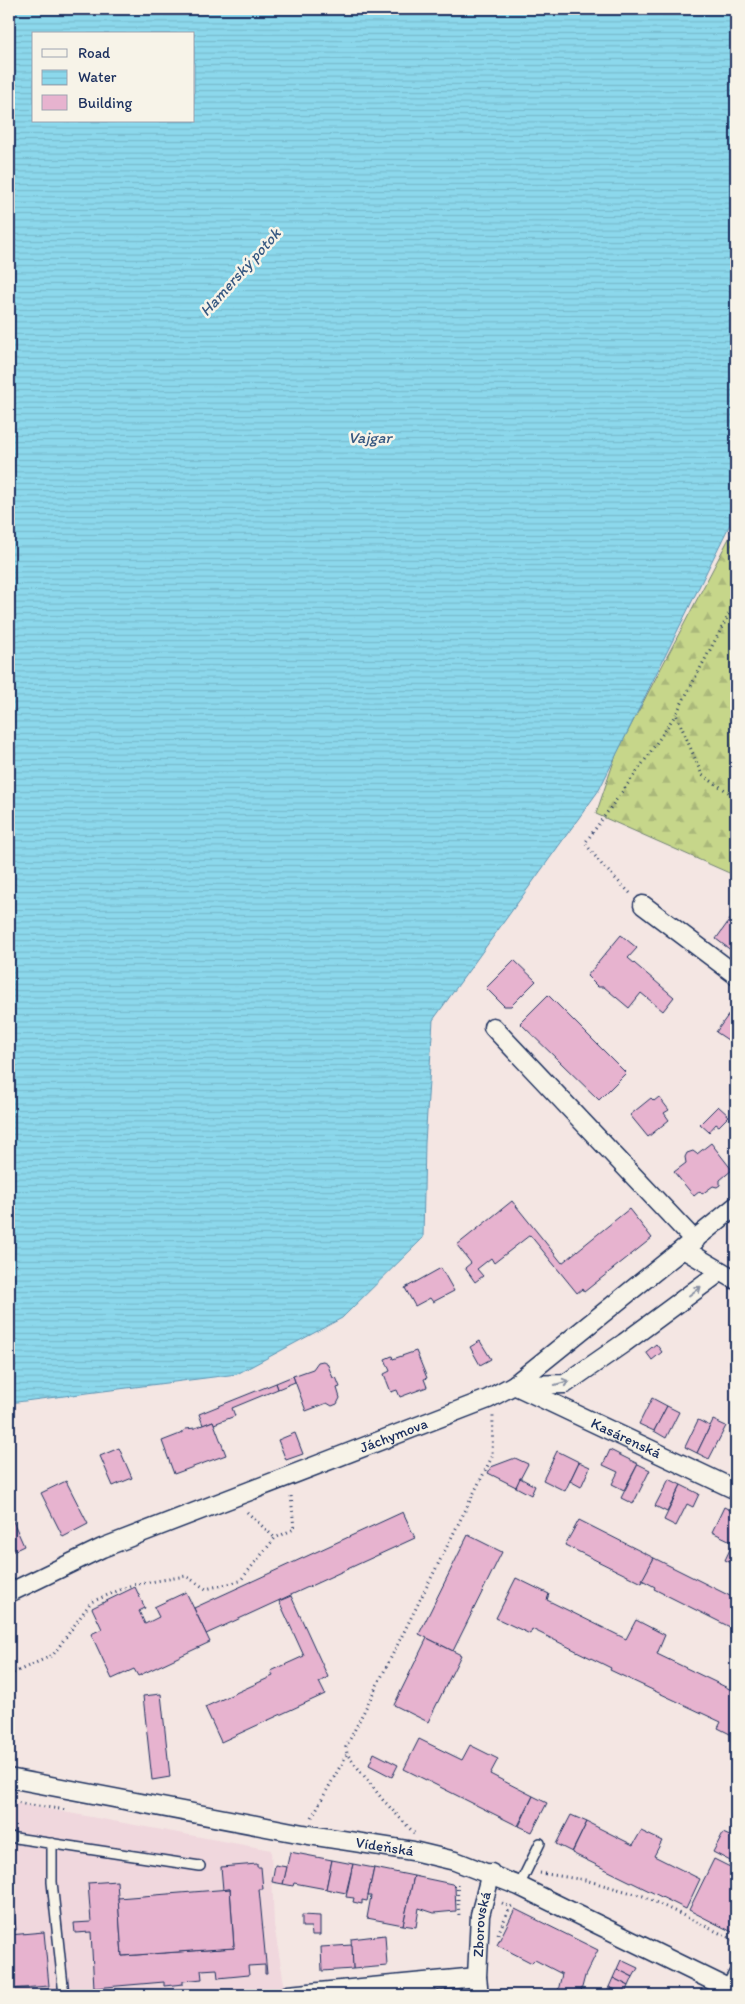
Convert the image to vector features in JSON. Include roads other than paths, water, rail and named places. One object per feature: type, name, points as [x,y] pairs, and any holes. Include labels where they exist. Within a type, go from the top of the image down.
[{"type":"street","points":[[643,905],[736,975]]},
{"type":"street","points":[[493,1027],[689,1245],[720,1272],[736,1280]]},
{"type":"street","name":"Jáchymova","points":[[9,1593],[102,1548],[488,1399],[514,1385],[736,1206]]},
{"type":"street","points":[[514,1385],[546,1386],[565,1384],[624,1344],[720,1272]]},
{"type":"street","name":"Kasárenská","points":[[514,1385],[736,1490]]},
{"type":"street","name":"Vídeňská","points":[[9,1778],[294,1832],[412,1851],[455,1860],[491,1874],[523,1878],[731,1990]]},
{"type":"street","name":"Zborovská","points":[[479,1995],[477,1977],[480,1915],[491,1874]]},
{"type":"street","name":"Zborovská","points":[[288,1995],[477,1977]]},
{"type":"lane","points":[[9,1837],[200,1866]]},
{"type":"lane","points":[[47,1995],[64,1995],[52,1882],[52,1843]]},
{"type":"lane","points":[[523,1878],[540,1843]]},
{"type":"lane","points":[[731,1990],[736,1969]]},
{"type":"water","name":"Vajgar","points":[[11,9],[736,9],[736,512],[599,790],[433,1020],[425,1143],[423,1238],[342,1318],[237,1374],[9,1403],[9,11]]},
{"type":"water label","name":"Hamerský potok","points":[[240,272]]}]
